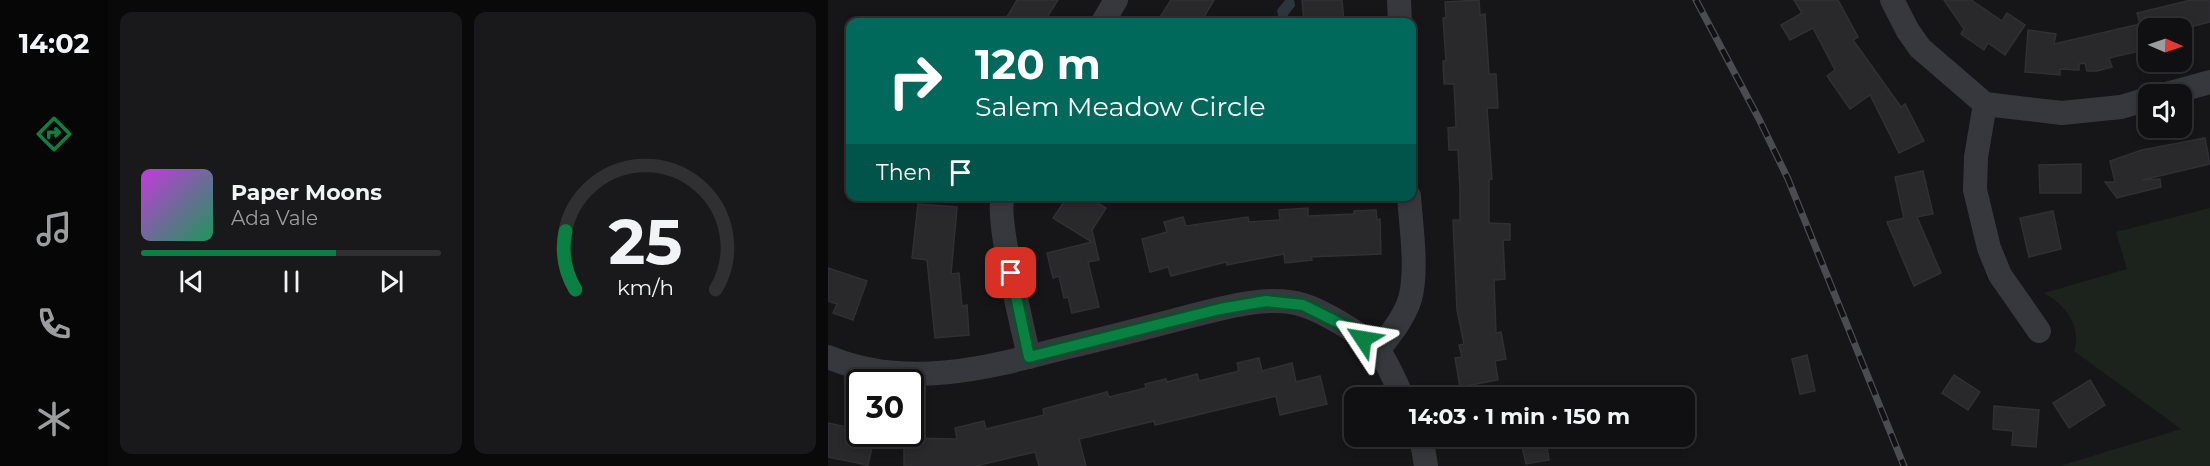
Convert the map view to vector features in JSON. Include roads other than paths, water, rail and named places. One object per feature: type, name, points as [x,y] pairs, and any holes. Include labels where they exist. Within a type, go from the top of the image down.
[{"type":"street","points":[[1105,18],[1116,0]]},
{"type":"street","points":[[1399,0],[1401,18]]},
{"type":"street","points":[[1892,0],[1920,48],[1985,104],[2062,113],[2121,107],[2138,102]]},
{"type":"street","points":[[2192,87],[2210,82]]},
{"type":"street","points":[[1985,104],[1976,158],[1975,190],[1989,248],[2000,275],[2039,331]]},
{"type":"street","points":[[1002,201],[1000,204],[1007,253],[1029,357]]},
{"type":"street","points":[[1378,350],[1394,332],[1410,300],[1413,271],[1409,201]]},
{"type":"street","points":[[828,357],[876,370],[924,374],[972,370],[1220,309],[1266,301],[1303,305],[1349,328],[1378,350],[1397,387]]},
{"type":"street","points":[[1423,447],[1426,466]]},
{"type":"railway","points":[[1696,0],[1788,179],[1904,466]]}]
